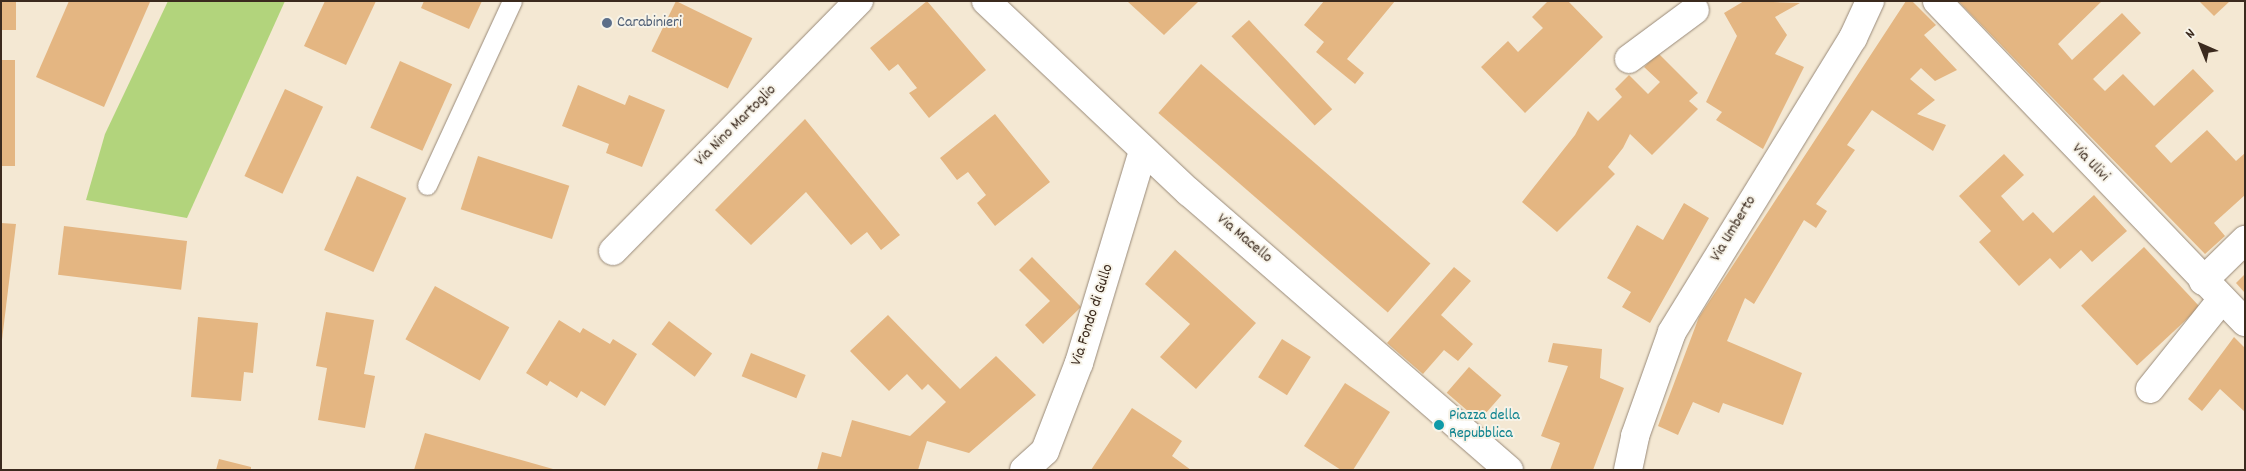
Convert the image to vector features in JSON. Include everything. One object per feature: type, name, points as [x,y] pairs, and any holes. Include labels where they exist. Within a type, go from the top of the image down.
[{"type":"street","name":"Via Nino Martoglio","points":[[613,251],[859,1]]},
{"type":"street","name":"Via Umberto","points":[[1628,470],[1635,436],[1672,332],[1853,38],[1870,1]]},
{"type":"street","name":"Via Ulivi","points":[[1937,1],[2212,290],[2245,322]]},
{"type":"street","name":"Via Macello","points":[[989,2],[1143,151],[1509,470]]},
{"type":"street","points":[[1629,59],[1697,4]]},
{"type":"street","name":"Via Fondo di Gullo","points":[[1024,470],[1045,451],[1079,363],[1143,151]]},
{"type":"street","points":[[2150,389],[2245,240]]},
{"type":"lane","points":[[427,185],[512,1]]},
{"type":"green space","points":[[168,1],[285,1],[187,218],[86,200],[105,134]]},
{"type":"building","points":[[1,1],[16,1],[16,30],[1,30]]},
{"type":"building","points":[[69,1],[150,2],[104,107],[36,77]]},
{"type":"building","points":[[325,1],[376,1],[346,65],[304,46]]},
{"type":"building","points":[[424,1],[482,1],[469,29],[421,8]]},
{"type":"building","points":[[676,1],[752,38],[728,89],[651,51]]},
{"type":"building","points":[[927,1],[986,70],[929,118],[909,93],[917,88],[898,64],[889,71],[870,48]]},
{"type":"building","points":[[1127,1],[1199,1],[1164,35]]},
{"type":"building","points":[[1324,1],[1395,1],[1347,59],[1364,73],[1355,84],[1316,52],[1324,42],[1304,25]]},
{"type":"building","points":[[1548,1],[1568,1],[1603,37],[1525,113],[1481,67],[1508,41],[1518,52],[1543,28],[1532,17]]},
{"type":"building","points":[[1744,1],[1800,3],[1775,17],[1787,35],[1775,54],[1804,67],[1763,149],[1716,120],[1722,112],[1706,102],[1737,36],[1724,13]]},
{"type":"building","points":[[1906,1],[1912,1],[1936,25],[1924,35],[1957,70],[1935,81],[1921,68],[1910,79],[1935,100],[1917,114],[1946,125],[1933,151],[1872,110],[1847,145],[1855,150],[1816,204],[1827,211],[1816,228],[1804,220],[1754,304],[1745,298],[1727,341],[1802,373],[1783,425],[1723,403],[1719,413],[1693,402],[1678,435],[1658,426],[1699,317]]},
{"type":"building","points":[[1958,1],[2102,1],[2058,44],[2072,60],[2122,13],[2141,33],[2093,79],[2105,91],[2123,74],[2154,106],[2193,69],[2214,91],[2155,146],[2171,163],[2207,130],[2236,161],[2245,153],[2245,195],[2214,223],[2225,236],[2205,254]]},
{"type":"building","points":[[2199,1],[2230,1],[2214,16]]},
{"type":"building","points":[[1249,20],[1332,109],[1315,126],[1231,36]]},
{"type":"building","points":[[1658,53],[1698,93],[1689,101],[1698,109],[1652,155],[1630,134],[1623,148],[1608,167],[1615,174],[1557,232],[1522,202],[1575,135],[1588,111],[1598,121],[1622,97],[1615,89],[1629,75],[1648,94],[1660,82],[1644,67]]},
{"type":"building","points":[[1,60],[15,60],[15,166],[1,166]]},
{"type":"building","points":[[400,61],[452,84],[422,151],[370,128]]},
{"type":"building","points":[[1201,64],[1430,263],[1388,312],[1158,113]]},
{"type":"building","points":[[578,85],[625,105],[629,95],[665,110],[642,167],[606,153],[609,144],[562,126]]},
{"type":"building","points":[[285,89],[323,107],[282,194],[244,176]]},
{"type":"building","points":[[995,114],[1050,182],[995,226],[977,203],[986,195],[968,172],[957,180],[940,158]]},
{"type":"building","points":[[805,119],[900,235],[881,250],[867,232],[851,245],[806,192],[751,245],[715,210]]},
{"type":"building","points":[[2004,154],[2024,175],[2001,196],[2023,221],[2033,212],[2053,233],[2094,195],[2127,231],[2092,262],[2081,250],[2060,269],[2050,258],[2019,286],[1979,242],[1991,231],[1959,196]]},
{"type":"building","points":[[478,156],[569,186],[552,239],[461,209]]},
{"type":"building","points":[[357,176],[406,198],[373,272],[324,250]]},
{"type":"building","points":[[1684,203],[1709,218],[1650,323],[1622,307],[1631,292],[1607,278],[1637,225],[1663,240]]},
{"type":"building","points":[[1,223],[16,224],[2,340],[1,340]]},
{"type":"building","points":[[64,226],[187,241],[181,290],[58,275]]},
{"type":"building","points":[[2144,247],[2200,307],[2137,366],[2081,306]]},
{"type":"building","points":[[1175,250],[1256,323],[1196,389],[1160,357],[1190,324],[1145,284]]},
{"type":"building","points":[[1032,257],[1081,307],[1043,344],[1025,325],[1050,301],[1019,270]]},
{"type":"building","points":[[1454,267],[1471,281],[1441,315],[1473,344],[1458,361],[1444,350],[1423,374],[1387,343]]},
{"type":"building","points":[[2245,274],[2245,293],[2236,283]]},
{"type":"building","points":[[435,286],[509,327],[480,381],[405,339]]},
{"type":"building","points":[[326,312],[374,320],[364,374],[375,376],[365,428],[318,420],[327,368],[316,366]]},
{"type":"building","points":[[888,315],[960,389],[996,356],[1036,395],[969,453],[927,441],[918,470],[817,470],[822,452],[841,457],[852,420],[910,436],[946,402],[928,384],[922,390],[907,374],[889,391],[850,351]]},
{"type":"building","points":[[198,317],[258,323],[253,373],[244,372],[241,401],[191,397]]},
{"type":"building","points":[[559,320],[580,333],[583,328],[610,344],[613,339],[637,354],[605,406],[581,391],[577,398],[550,381],[547,386],[526,373]]},
{"type":"building","points":[[669,321],[712,353],[695,377],[652,344]]},
{"type":"building","points":[[2234,337],[2245,348],[2245,412],[2220,389],[2202,411],[2188,399]]},
{"type":"building","points":[[1282,339],[1311,357],[1287,395],[1258,377]]},
{"type":"building","points":[[1553,343],[1602,349],[1600,378],[1624,388],[1593,470],[1550,470],[1560,443],[1541,436],[1568,366],[1548,362]]},
{"type":"building","points":[[751,353],[806,375],[796,398],[742,376]]},
{"type":"building","points":[[1469,367],[1501,395],[1479,421],[1447,393]]},
{"type":"building","points":[[1345,383],[1390,412],[1353,470],[1341,470],[1304,446]]},
{"type":"building","points":[[1132,408],[1182,441],[1172,456],[1191,470],[1091,470]]},
{"type":"building","points":[[425,433],[553,469],[414,470]]},
{"type":"building","points":[[219,459],[251,467],[251,470],[216,470]]},
{"type":"place","name":"Carabinieri","points":[[607,23]]},
{"type":"place","name":"Piazza della Repubblica","points":[[1439,425]]}]
